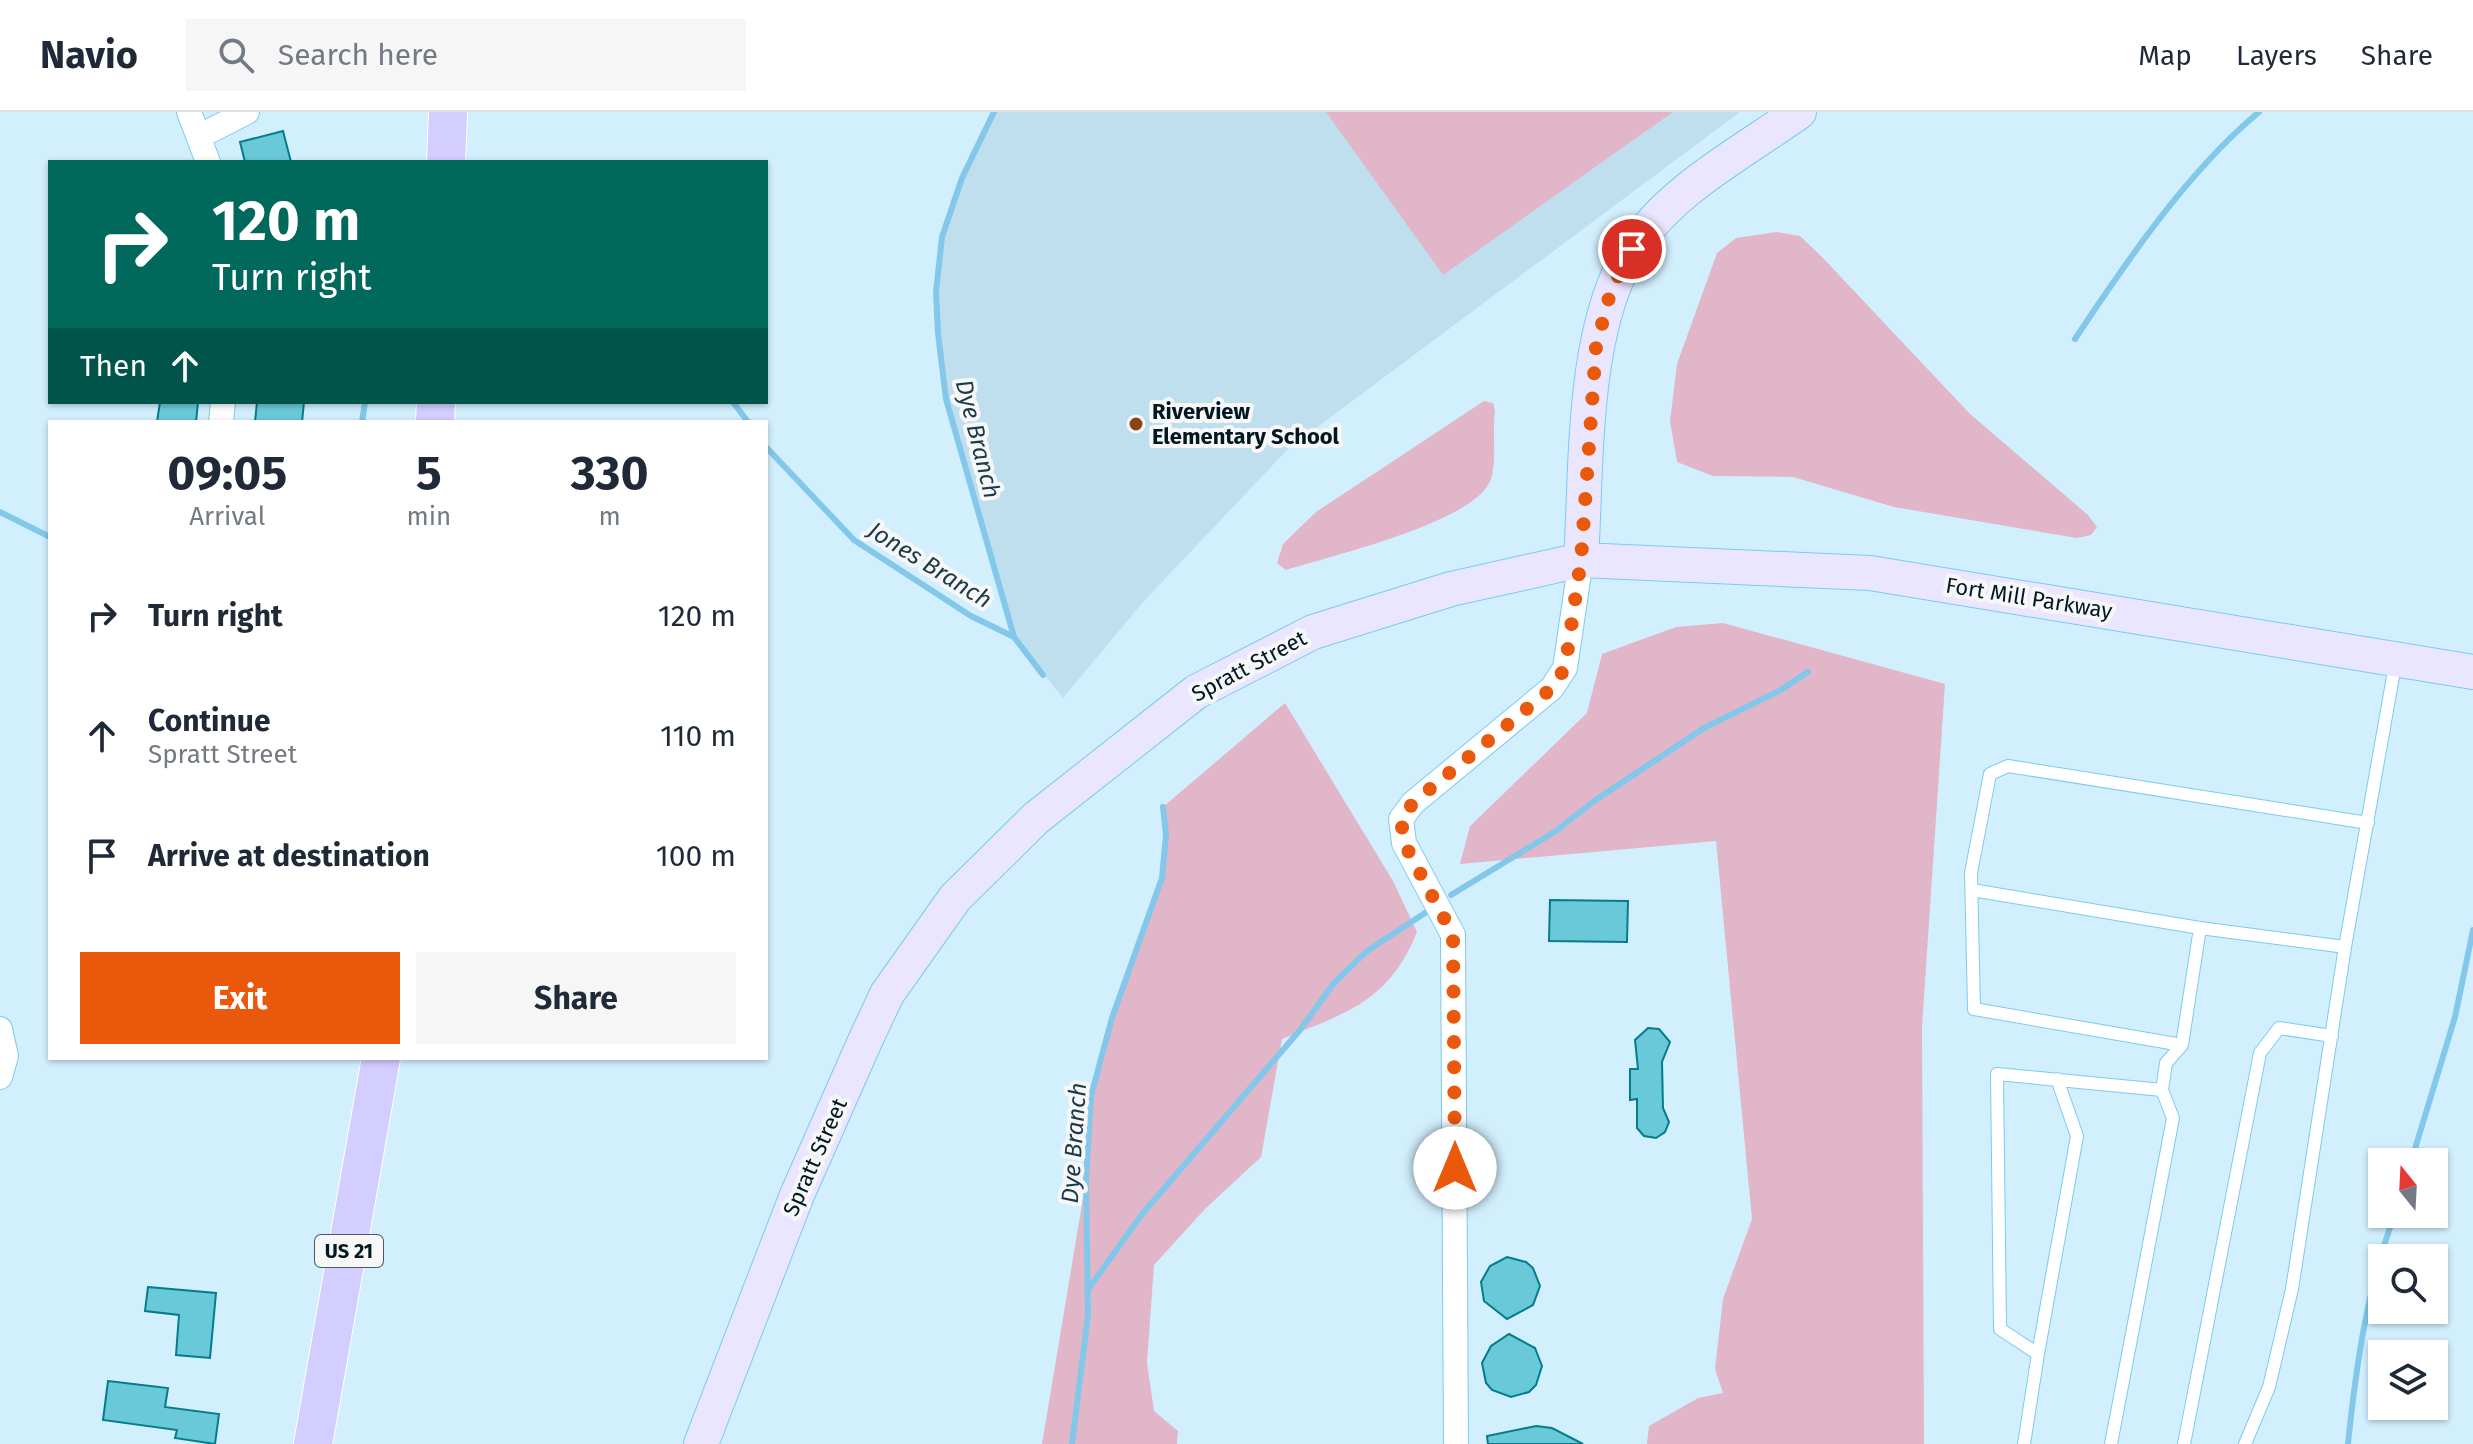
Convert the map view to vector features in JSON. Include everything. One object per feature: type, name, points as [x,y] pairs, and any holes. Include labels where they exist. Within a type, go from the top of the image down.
[{"type":"main road","points":[[446,160],[448,112]]},
{"type":"main road","points":[[1581,560],[1596,347],[1611,290],[1632,249],[1667,209],[1799,112]]},
{"type":"main road","name":"Fort Mill Parkway","points":[[1581,560],[1870,573],[2473,672]]},
{"type":"main road","name":"Spratt Street","points":[[701,1444],[797,1195],[887,994],[955,898],[986,866],[1036,818],[1137,737],[1196,692],[1256,659],[1313,632],[1371,611],[1506,575],[1581,560]]},
{"type":"main road","name":"US 21","points":[[313,1444],[381,1060]]},
{"type":"street","points":[[189,112],[207,160]]},
{"type":"street","points":[[200,136],[247,112]]},
{"type":"street","points":[[1456,1444],[1453,935],[1404,843],[1401,819],[1413,803],[1552,688],[1565,668],[1581,560]]},
{"type":"street","points":[[0,1029],[6,1056],[0,1077]]},
{"type":"lane","points":[[2245,1444],[2269,1387],[2292,1289],[2345,947],[2396,659]]},
{"type":"lane","points":[[2182,1045],[1974,1009],[1971,873],[1990,774],[2008,766],[2368,823]]},
{"type":"lane","points":[[1972,890],[2200,928],[2345,947]]},
{"type":"lane","points":[[2111,1444],[2173,1118],[2162,1090],[2166,1063],[2182,1045],[2200,928]]},
{"type":"lane","points":[[2184,1444],[2260,1053],[2279,1028],[2332,1036]]},
{"type":"lane","points":[[2038,1354],[2000,1329],[1997,1074],[2162,1090]]},
{"type":"lane","points":[[2024,1444],[2077,1136],[2057,1079]]},
{"type":"shaded area","name":"Riverview Elementary School","points":[[994,112],[1740,112],[1288,449],[1144,601],[1063,698],[1014,637],[946,399],[936,292],[942,237],[962,178]]},
{"type":"shaded area","points":[[1326,112],[1673,112],[1443,275]]},
{"type":"shaded area","points":[[1777,232],[1800,236],[1823,258],[1970,414],[2088,515],[2097,527],[2091,535],[2077,538],[1894,507],[1793,477],[1713,476],[1677,462],[1670,421],[1677,364],[1717,253],[1736,238]]},
{"type":"shaded area","points":[[1484,401],[1493,403],[1495,411],[1494,455],[1491,479],[1480,495],[1432,523],[1400,535],[1286,570],[1277,563],[1283,544],[1316,512]]},
{"type":"shaded area","points":[[1723,623],[1945,684],[1922,1027],[1924,1444],[1647,1444],[1649,1426],[1698,1398],[1723,1393],[1715,1369],[1723,1299],[1752,1219],[1716,841],[1460,864],[1470,826],[1587,713],[1602,654],[1676,627]]},
{"type":"shaded area","points":[[1285,703],[1393,881],[1417,932],[1406,956],[1379,990],[1345,1012],[1282,1039],[1261,1157],[1205,1209],[1154,1265],[1147,1363],[1154,1411],[1178,1431],[1177,1444],[1042,1444],[1086,1180],[1091,1096],[1112,1018],[1162,878],[1166,835],[1163,807]]},
{"type":"building","points":[[283,131],[290,160],[244,160],[240,142]]},
{"type":"building","points":[[160,404],[198,404],[196,420],[157,420]]},
{"type":"building","points":[[257,404],[304,404],[302,420],[255,420]]},
{"type":"building","points":[[1550,900],[1628,901],[1627,942],[1549,941]]},
{"type":"building","points":[[1648,1028],[1659,1029],[1670,1042],[1662,1062],[1663,1108],[1669,1122],[1665,1132],[1656,1138],[1644,1136],[1637,1128],[1637,1099],[1630,1100],[1630,1069],[1638,1069],[1635,1040]]},
{"type":"building","points":[[1507,1257],[1526,1262],[1533,1268],[1540,1286],[1533,1305],[1507,1319],[1484,1301],[1481,1282],[1490,1266]]},
{"type":"building","points":[[148,1287],[216,1293],[210,1358],[176,1355],[179,1315],[145,1311]]},
{"type":"building","points":[[1509,1334],[1535,1348],[1542,1366],[1536,1385],[1529,1392],[1511,1397],[1492,1390],[1486,1383],[1482,1363],[1491,1346]]},
{"type":"building","points":[[108,1381],[168,1388],[165,1407],[219,1414],[215,1444],[175,1438],[177,1430],[103,1420]]},
{"type":"building","points":[[1536,1426],[1552,1428],[1583,1444],[1488,1444],[1487,1436]]},
{"type":"waterway","name":"Dye Branch","points":[[994,112],[962,178],[942,237],[936,292],[938,333],[946,399],[1014,637],[1043,675]]},
{"type":"waterway","points":[[2075,339],[2183,189],[2259,112]]},
{"type":"waterway","name":"Jones Branch","points":[[362,420],[365,404]]},
{"type":"waterway","name":"Jones Branch","points":[[734,404],[746,420]]},
{"type":"waterway","name":"Jones Branch","points":[[768,449],[854,540],[971,616],[1014,637]]},
{"type":"waterway","name":"Jones Branch","points":[[0,512],[48,536]]},
{"type":"waterway","points":[[1451,895],[1556,831],[1594,801],[1704,728],[1779,691],[1808,672]]},
{"type":"waterway","name":"Dye Branch","points":[[1072,1444],[1088,1315],[1086,1180],[1091,1096],[1112,1018],[1162,878],[1166,835],[1163,807]]},
{"type":"waterway","points":[[1089,1288],[1143,1213],[1300,1030],[1334,983],[1367,951],[1425,913]]},
{"type":"waterway","points":[[2415,1148],[2455,1017],[2473,930]]},
{"type":"waterway","points":[[2348,1444],[2364,1328],[2390,1228]]},
{"type":"place","name":"Riverview Elementary School","points":[[1136,424]]},
{"type":"route","points":[[1455,1168],[1453,935],[1404,843],[1400,832],[1401,819],[1413,803],[1552,688],[1565,668],[1581,560],[1596,347],[1611,290],[1632,249]]}]
